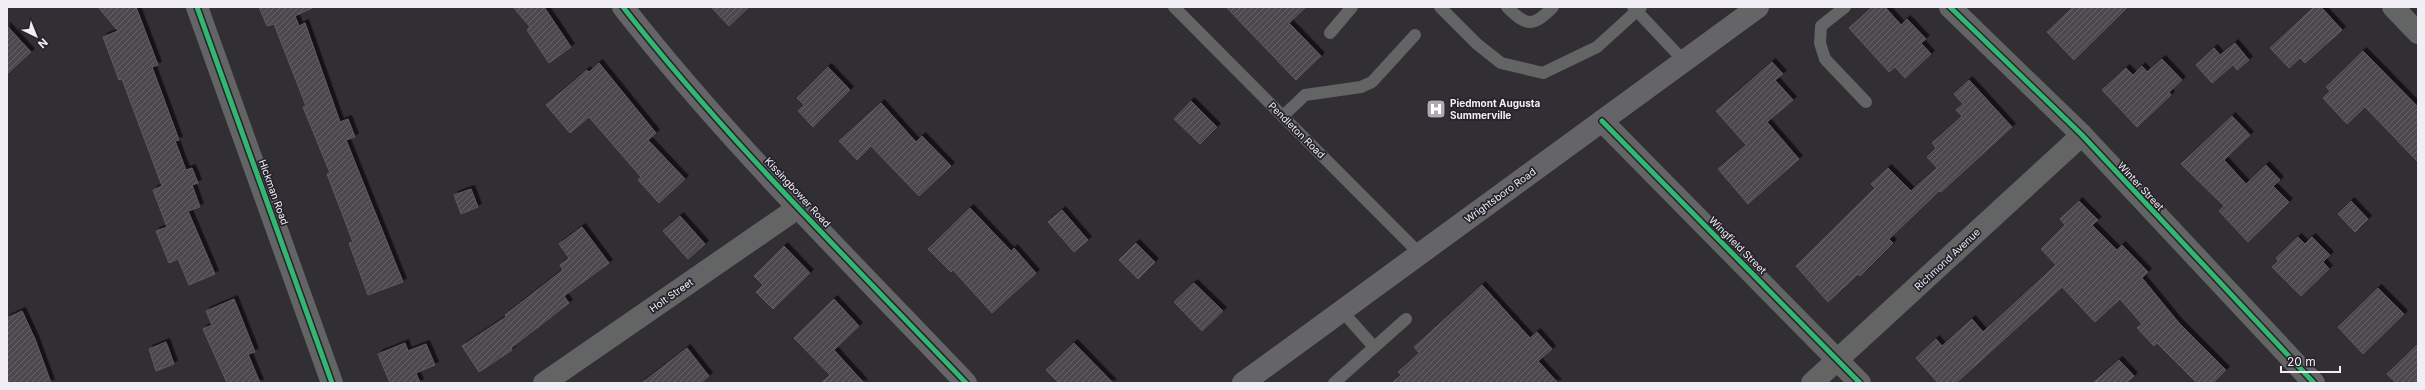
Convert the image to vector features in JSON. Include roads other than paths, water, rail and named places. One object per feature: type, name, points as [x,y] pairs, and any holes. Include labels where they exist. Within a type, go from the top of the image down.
[{"type":"main road","name":"Kissingbower Road","points":[[623,7],[661,55],[799,207],[966,383]]},
{"type":"main road","name":"Wrightsboro Road","points":[[1243,383],[1758,7]]},
{"type":"street","name":"Hickman Road","points":[[197,7],[332,383]]},
{"type":"street","name":"Winter Street","points":[[1950,7],[2082,136],[2314,383]]},
{"type":"street","points":[[2393,7],[2418,33]]},
{"type":"street","name":"Wingfield Street","points":[[1602,121],[1860,383]]},
{"type":"street","name":"Richmond Avenue","points":[[1812,383],[2082,136]]},
{"type":"street","name":"Holt Street","points":[[544,383],[799,207]]},
{"type":"lane","name":"Pendleton Road","points":[[1174,7],[1420,254]]},
{"type":"lane","points":[[1330,33],[1352,7]]},
{"type":"lane","points":[[1440,7],[1477,44],[1502,63],[1544,73],[1597,47],[1637,8],[1684,61]]},
{"type":"lane","points":[[1507,7],[1522,21],[1531,23],[1542,18],[1553,7]]},
{"type":"lane","points":[[1845,7],[1821,26],[1820,43],[1825,59],[1866,102]]},
{"type":"lane","points":[[1283,116],[1305,95],[1361,87],[1372,82],[1415,34]]},
{"type":"lane","points":[[1342,311],[1374,347]]},
{"type":"lane","points":[[1334,383],[1406,319]]},
{"type":"place","name":"Piedmont Augusta Summerville","points":[[1436,109]]}]
